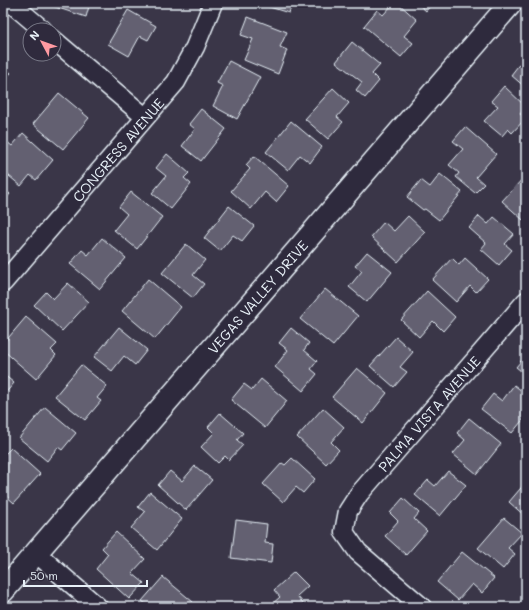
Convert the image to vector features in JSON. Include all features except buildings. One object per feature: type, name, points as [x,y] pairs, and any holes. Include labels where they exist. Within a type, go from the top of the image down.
[{"type":"street","points":[[11,3],[34,22]]},
{"type":"street","name":"CONGRESS AVENUE","points":[[3,283],[176,82],[196,47],[213,3]]},
{"type":"street","name":"VEGAS VALLEY DRIVE","points":[[3,591],[511,3]]},
{"type":"street","points":[[62,47],[145,117]]},
{"type":"street","name":"PALMA VISTA AVENUE","points":[[422,607],[358,552],[344,532],[348,511],[359,494],[526,301]]},
{"type":"street","points":[[36,553],[98,607]]}]
